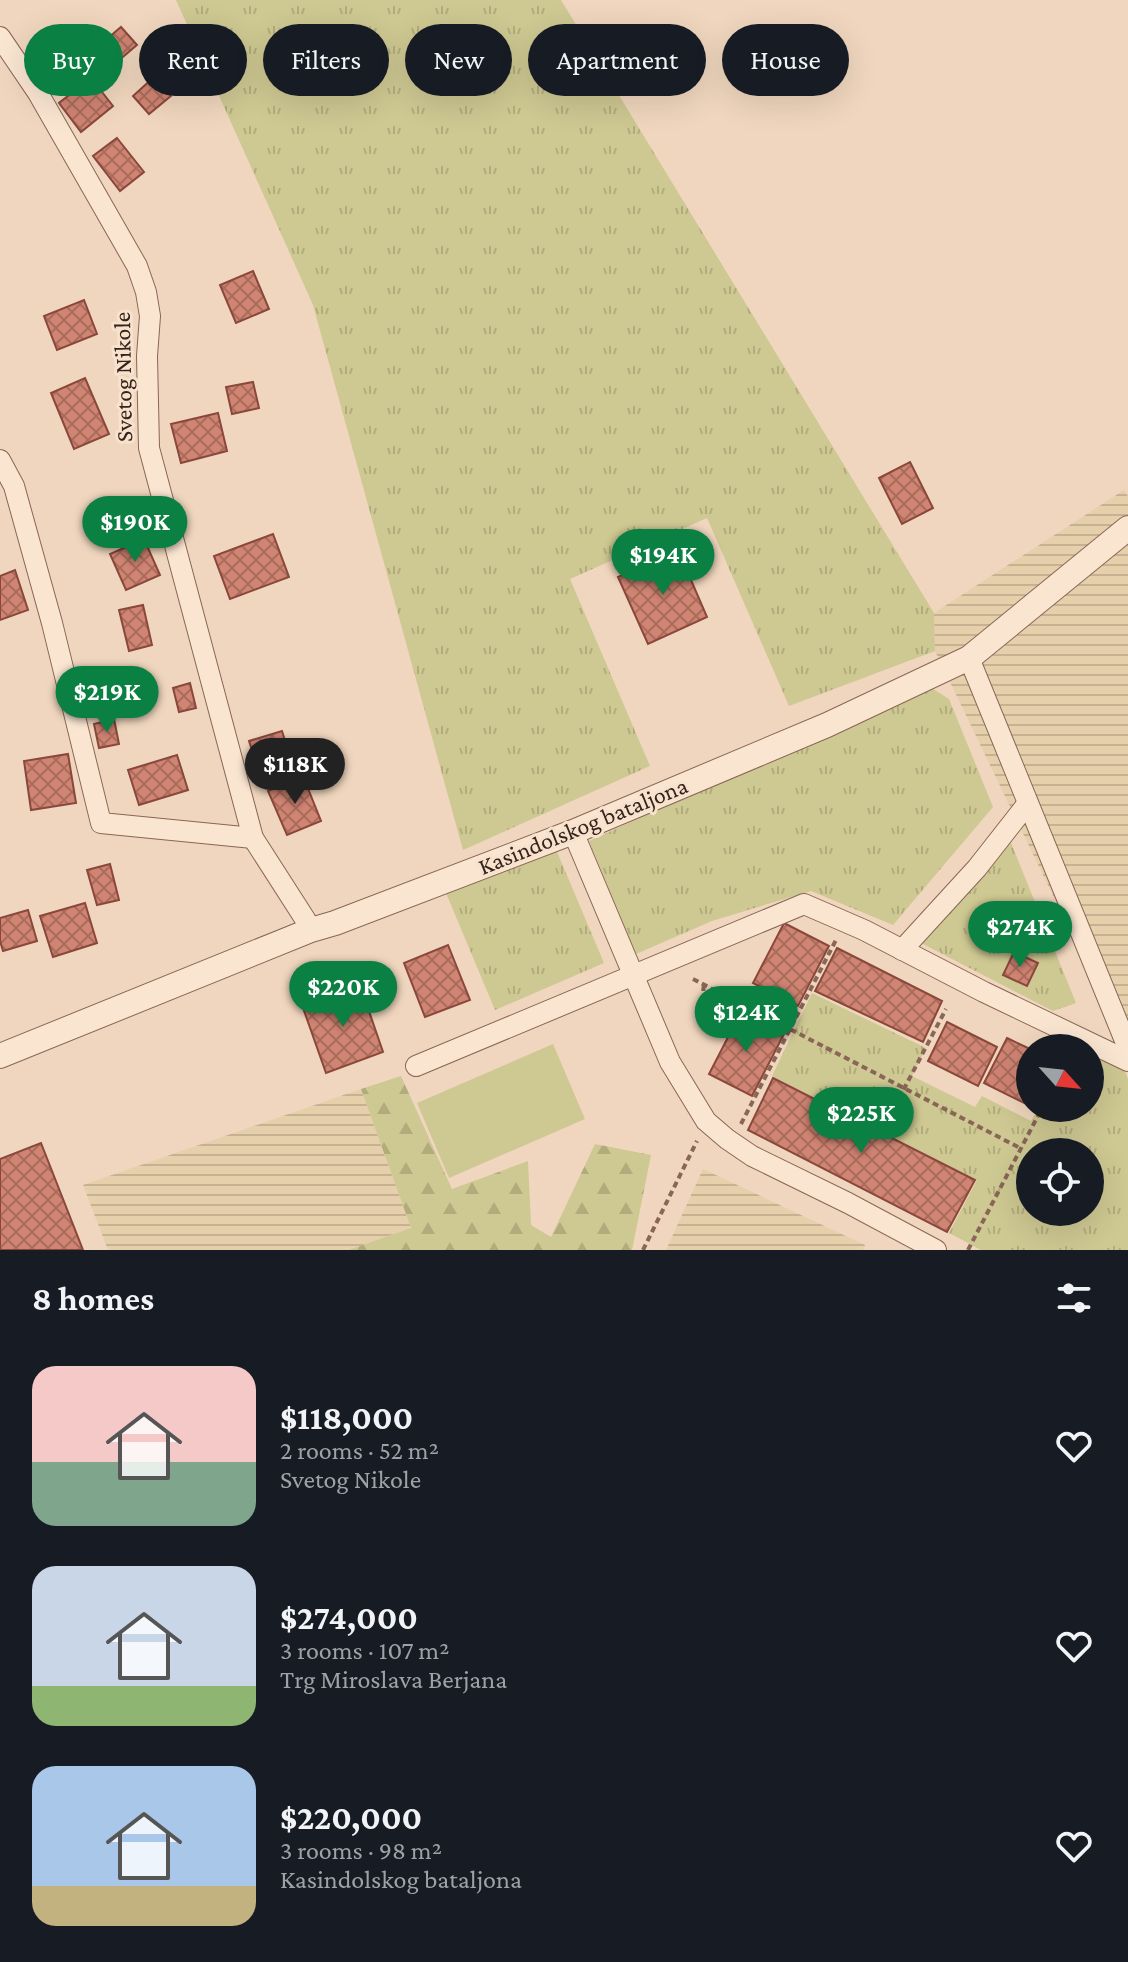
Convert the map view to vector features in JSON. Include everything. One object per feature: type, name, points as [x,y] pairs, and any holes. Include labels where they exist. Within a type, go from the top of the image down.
[{"type":"street","name":"Svetog Nikole","points":[[0,37],[46,106],[137,266],[150,316],[147,356],[149,448],[253,838],[311,930]]},
{"type":"street","points":[[0,460],[14,486],[52,623],[101,823],[253,838]]},
{"type":"street","name":"Kasindolskog bataljona","points":[[0,1056],[311,930],[573,832],[827,725],[969,658],[1128,528]]},
{"type":"street","points":[[969,658],[1128,1048]]},
{"type":"street","points":[[902,950],[977,868],[1028,803]]},
{"type":"street","points":[[573,832],[670,1062],[706,1121],[752,1156],[936,1250]]},
{"type":"street","points":[[416,1066],[804,904],[864,930],[1128,1061]]},
{"type":"path","points":[[740,1126],[836,939]]},
{"type":"path","points":[[693,979],[1016,1146]]},
{"type":"path","points":[[704,985],[705,1003],[711,1009],[719,1009],[733,999]]},
{"type":"path","points":[[885,1125],[946,1009]]},
{"type":"path","points":[[643,1250],[706,1121]]},
{"type":"path","points":[[968,1250],[1016,1160]]},
{"type":"shaded area","points":[[1124,490],[1128,496],[1128,1051],[935,651],[934,613]]},
{"type":"shaded area","points":[[361,1089],[411,1228],[348,1250],[108,1250],[83,1185]]},
{"type":"shaded area","points":[[703,1169],[865,1245],[863,1250],[666,1250]]},
{"type":"green space","points":[[176,0],[561,0],[576,24],[528,24],[528,96],[619,96],[934,613],[935,651],[789,706],[707,518],[570,579],[650,766],[463,850],[313,305],[219,96],[247,96],[247,24],[187,24]]},
{"type":"green space","points":[[930,687],[949,699],[993,807],[893,925],[811,891],[712,921],[636,954],[589,841]]},
{"type":"green space","points":[[1007,833],[1076,1003],[1053,1011],[919,942]]},
{"type":"green space","points":[[555,847],[604,963],[495,1010],[446,893]]},
{"type":"green space","points":[[812,993],[926,1048],[912,1076],[975,1107],[982,1096],[1016,1113],[1016,1122],[1104,1122],[1104,1060],[1125,1071],[1128,1079],[1128,1250],[981,1250],[949,1233],[977,1180],[772,1076]]},
{"type":"green space","points":[[553,1044],[585,1119],[449,1178],[417,1103]]},
{"type":"green space","points":[[401,1076],[452,1189],[528,1161],[531,1225],[551,1237],[595,1144],[651,1155],[632,1250],[348,1250],[411,1228],[361,1089]]},
{"type":"building","points":[[123,29],[137,45],[123,57]]},
{"type":"building","points":[[139,91],[139,96],[171,96],[149,114],[133,96]]},
{"type":"building","points":[[68,96],[105,96],[113,106],[81,132],[59,103]]},
{"type":"building","points":[[117,138],[144,172],[120,191],[93,156]]},
{"type":"building","points":[[253,271],[269,309],[236,323],[220,285]]},
{"type":"building","points":[[84,300],[97,334],[57,350],[44,316]]},
{"type":"building","points":[[85,378],[109,434],[74,449],[51,393]]},
{"type":"building","points":[[253,382],[259,408],[232,414],[226,387]]},
{"type":"building","points":[[218,413],[227,451],[181,463],[171,424]]},
{"type":"building","points":[[910,462],[933,508],[902,524],[879,478]]},
{"type":"building","points":[[273,534],[289,577],[230,599],[214,556]]},
{"type":"building","points":[[144,539],[160,575],[126,590],[110,554]]},
{"type":"building","points":[[678,550],[707,617],[648,644],[618,577]]},
{"type":"building","points":[[15,570],[28,610],[0,620],[0,576]]},
{"type":"building","points":[[143,605],[152,645],[129,651],[119,610]]},
{"type":"building","points":[[190,683],[196,708],[179,712],[173,688]]},
{"type":"building","points":[[114,719],[119,744],[99,748],[94,724]]},
{"type":"building","points":[[282,731],[292,763],[260,774],[249,741]]},
{"type":"building","points":[[68,754],[76,803],[31,810],[24,761]]},
{"type":"building","points":[[177,755],[188,790],[139,805],[128,770]]},
{"type":"building","points":[[303,776],[321,821],[287,835],[268,791]]},
{"type":"building","points":[[110,864],[119,900],[97,905],[87,870]]},
{"type":"building","points":[[85,903],[97,943],[53,957],[40,916]]},
{"type":"building","points":[[28,910],[37,941],[3,951],[0,918]]},
{"type":"building","points":[[784,923],[829,946],[798,1006],[753,983]]},
{"type":"building","points":[[448,945],[470,1000],[425,1017],[404,963]]},
{"type":"building","points":[[837,948],[942,1001],[923,1042],[815,991]]},
{"type":"building","points":[[1014,952],[1038,963],[1027,986],[1003,975]]},
{"type":"building","points":[[360,985],[383,1052],[326,1073],[302,1005]]},
{"type":"building","points":[[741,1012],[784,1034],[752,1096],[709,1074]]},
{"type":"building","points":[[947,1022],[997,1047],[978,1086],[928,1061]]},
{"type":"building","points":[[1007,1038],[1016,1042],[1016,1099],[984,1083]]},
{"type":"building","points":[[773,1078],[975,1180],[947,1232],[748,1130]]},
{"type":"building","points":[[41,1143],[83,1250],[0,1250],[0,1159]]}]
